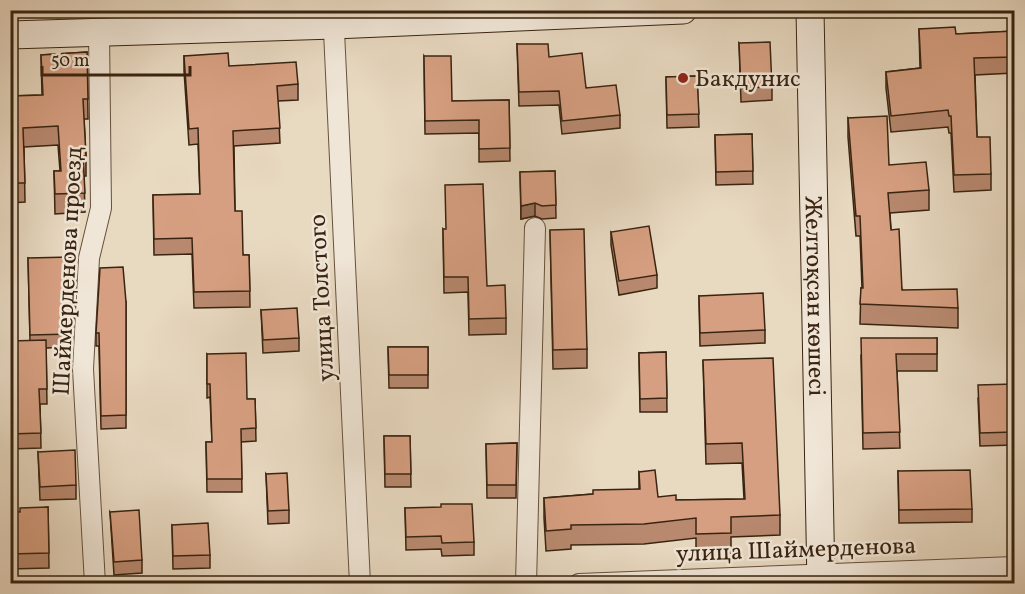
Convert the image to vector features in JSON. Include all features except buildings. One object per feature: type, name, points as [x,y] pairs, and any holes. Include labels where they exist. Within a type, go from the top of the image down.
[{"type":"main road","points":[[10,35],[333,18],[683,10]]},
{"type":"main road","name":"Желтоқсан көшесі","points":[[810,10],[820,578]]},
{"type":"street","name":"улица Толстого","points":[[333,18],[360,584]]},
{"type":"street","name":"Шаймерденова проезд","points":[[95,584],[83,369],[89,258],[101,208],[99,32]]},
{"type":"street","points":[[526,584],[535,228]]},
{"type":"street","name":"улица Шаймерденова","points":[[579,584],[820,578],[1014,567]]},
{"type":"place","name":"Бакдунис","points":[[683,78]]}]
